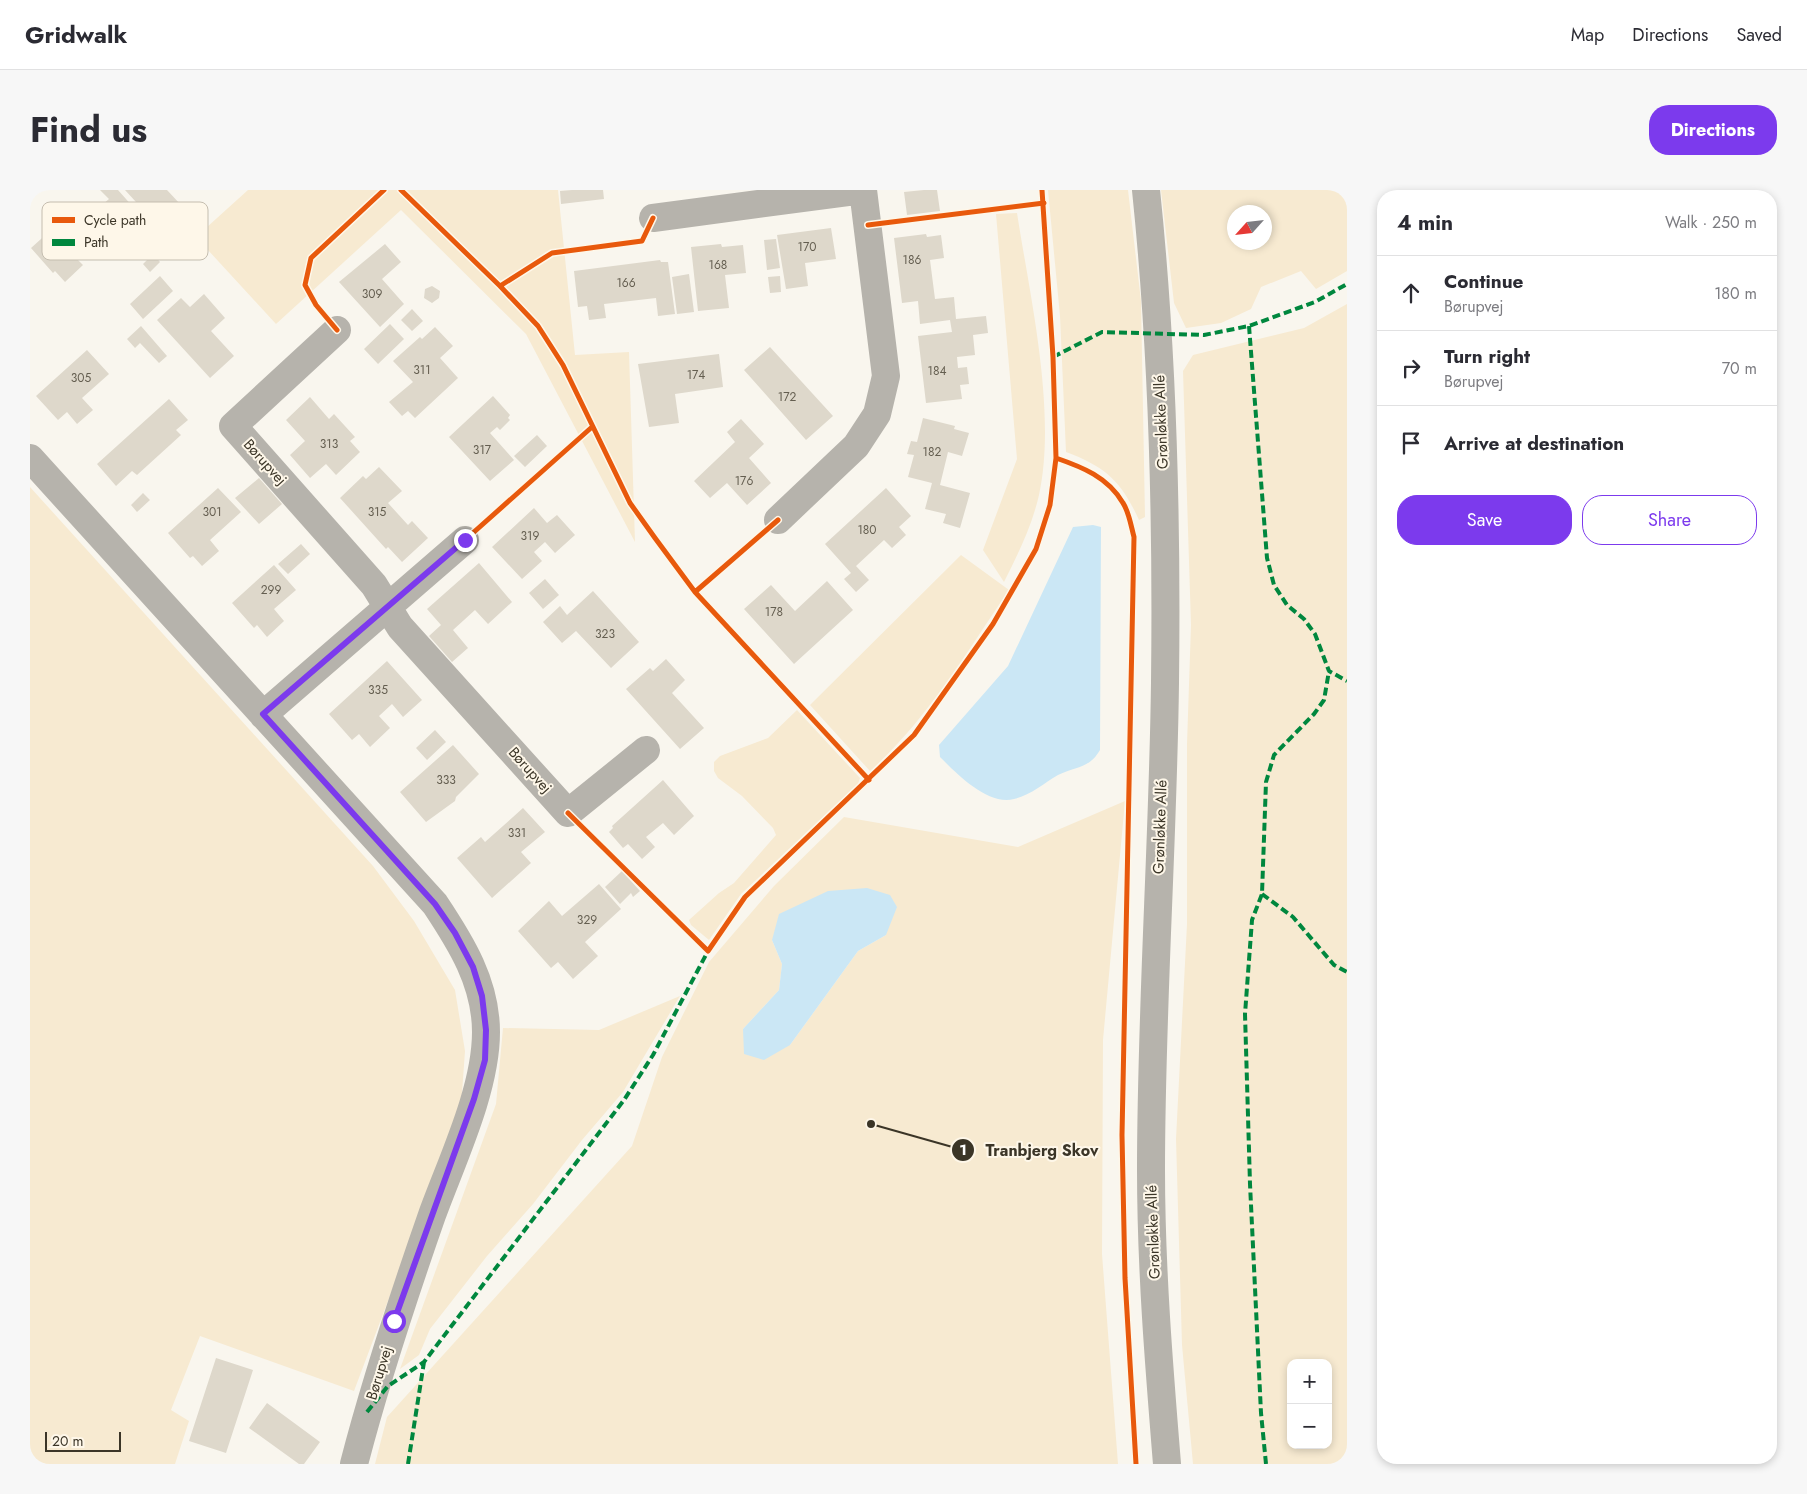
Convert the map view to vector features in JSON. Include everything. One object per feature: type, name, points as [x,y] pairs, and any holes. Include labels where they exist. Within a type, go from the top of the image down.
[{"type":"street","points":[[653,218],[863,190],[886,376],[877,414],[856,446],[778,520]]},
{"type":"street","name":"Grønløkke Allé","points":[[1146,190],[1158,334],[1164,520],[1165,684],[1151,1171],[1156,1322],[1167,1464]]},
{"type":"street","name":"Børupvej","points":[[338,330],[233,426],[374,585],[400,628],[568,813],[646,750]]},
{"type":"street","name":"Børupvej","points":[[30,458],[435,904],[455,933],[473,967],[482,996],[486,1030],[485,1060],[474,1099],[394,1321],[354,1464]]},
{"type":"street","points":[[263,714],[465,540]]},
{"type":"shaded area","points":[[248,190],[558,190],[575,355],[629,352],[635,542],[526,334],[401,210],[276,324],[208,250],[208,226]]},
{"type":"shaded area","points":[[1048,190],[1128,190],[1141,301],[1145,517],[1139,520],[1126,495],[1111,477],[1092,463],[1066,452],[1060,316]]},
{"type":"shaded area","points":[[1161,190],[1347,190],[1347,271],[1316,289],[1301,271],[1261,287],[1251,309],[1221,323],[1186,328],[1174,303]]},
{"type":"shaded area","points":[[1017,213],[1040,354],[1045,428],[1044,462],[1033,518],[1004,582],[983,550],[1017,459],[996,214]]},
{"type":"shaded area","points":[[1347,304],[1347,1464],[1193,1464],[1182,1345],[1176,1139],[1187,924],[1187,744],[1191,625],[1183,371],[1193,355],[1304,328]]},
{"type":"shaded area","points":[[30,487],[373,866],[414,921],[455,990],[465,1051],[461,1107],[354,1391],[200,1336],[171,1410],[189,1421],[175,1464],[30,1464]]},
{"type":"shaded area","points":[[961,555],[1009,590],[928,708],[891,751],[870,771],[810,705]]},
{"type":"shaded area","points":[[797,710],[860,778],[858,784],[741,894],[709,940],[691,925],[689,920],[719,893],[734,883],[776,835],[773,828],[742,796],[718,778],[714,771],[714,762],[720,756],[768,738]]},
{"type":"shaded area","points":[[1125,801],[1103,1040],[1102,1254],[1118,1464],[375,1464],[387,1417],[632,1146],[662,1057],[709,962],[774,886],[844,817],[1018,847]],"holes":[[[886,935],[858,951],[790,1045],[743,1029],[779,990],[782,964],[772,940]]]},
{"type":"shaded area","points":[[680,996],[623,1092],[582,1140],[533,1204],[487,1256],[430,1329],[419,1355],[400,1369],[496,1104],[503,1028],[599,1030]]},
{"type":"water","points":[[1093,525],[1101,527],[1100,750],[1087,764],[1058,775],[1026,795],[1004,800],[994,798],[964,780],[947,764],[940,757],[939,745],[1008,666],[1073,527]]},
{"type":"water","points":[[867,888],[890,895],[897,907],[886,935],[858,951],[790,1045],[764,1060],[744,1054],[743,1029],[779,990],[782,964],[772,940],[779,914],[828,891]]},
{"type":"building","points":[[100,190],[118,190],[129,202],[105,202],[109,199]]},
{"type":"building","points":[[125,190],[167,190],[178,202],[136,202]]},
{"type":"building","points":[[603,190],[604,199],[561,204],[560,191]]},
{"type":"building","points":[[937,190],[940,211],[907,215],[904,192]]},
{"type":"building","points":[[831,228],[836,259],[805,263],[808,286],[786,289],[777,235]]},
{"type":"building","points":[[926,234],[927,237],[941,235],[944,258],[930,260],[935,299],[954,297],[956,319],[986,316],[988,333],[973,335],[975,355],[957,357],[958,368],[967,367],[969,384],[960,385],[962,399],[926,403],[918,336],[952,332],[950,320],[920,324],[918,301],[902,303],[894,238]]},
{"type":"building","points":[[42,238],[42,260],[78,260],[83,265],[65,282],[55,271],[53,273],[31,248]]},
{"type":"building","points":[[776,239],[780,268],[767,270],[764,240]]},
{"type":"building","points":[[385,244],[401,262],[382,279],[404,304],[380,327],[339,282]]},
{"type":"building","points":[[721,244],[722,247],[743,245],[746,273],[725,275],[729,308],[698,311],[691,247]]},
{"type":"building","points":[[147,260],[158,260],[160,262],[150,272],[143,264]]},
{"type":"building","points":[[660,260],[661,262],[668,262],[675,314],[658,316],[656,298],[604,304],[606,318],[589,320],[587,306],[578,307],[574,271]]},
{"type":"building","points":[[689,274],[694,312],[677,314],[672,277]]},
{"type":"building","points":[[160,276],[173,291],[143,319],[130,304]]},
{"type":"building","points":[[780,276],[781,292],[770,293],[768,277]]},
{"type":"building","points":[[432,286],[440,291],[439,298],[432,303],[424,298],[425,289]]},
{"type":"building","points":[[204,294],[225,318],[211,331],[234,356],[210,378],[157,320],[181,298],[190,307]]},
{"type":"building","points":[[412,309],[423,321],[412,331],[401,320]]},
{"type":"building","points":[[390,324],[404,339],[378,364],[364,349]]},
{"type":"building","points":[[141,326],[167,356],[159,363],[140,343],[135,348],[127,339]]},
{"type":"building","points":[[435,327],[453,346],[440,358],[458,378],[415,418],[408,411],[402,416],[389,402],[413,382],[393,361],[420,337],[422,339]]},
{"type":"building","points":[[770,347],[833,416],[806,440],[744,370]]},
{"type":"building","points":[[87,350],[109,374],[82,398],[93,410],[77,424],[67,412],[58,420],[36,396]]},
{"type":"building","points":[[719,354],[723,387],[675,394],[679,423],[649,427],[638,364]]},
{"type":"building","points":[[493,396],[510,415],[508,418],[510,420],[500,430],[497,427],[490,433],[514,460],[490,481],[449,437]]},
{"type":"building","points":[[310,397],[329,419],[334,414],[355,437],[350,441],[360,452],[336,475],[326,464],[310,478],[290,455],[305,441],[286,420]]},
{"type":"building","points":[[169,399],[188,420],[176,430],[181,435],[137,475],[132,471],[116,486],[97,464]]},
{"type":"building","points":[[923,418],[955,426],[954,429],[969,433],[962,456],[948,452],[940,485],[970,493],[960,528],[943,523],[946,514],[925,509],[932,483],[908,477],[914,455],[907,454],[911,441],[917,442]]},
{"type":"building","points":[[741,419],[764,444],[749,458],[771,483],[747,505],[727,483],[710,498],[694,481],[735,442],[727,432]]},
{"type":"building","points":[[537,435],[547,446],[525,467],[514,456]]},
{"type":"building","points":[[379,467],[402,491],[388,503],[408,525],[412,521],[428,538],[402,562],[388,547],[386,549],[340,498],[363,476],[366,479]]},
{"type":"building","points":[[259,478],[282,504],[259,524],[235,498]]},
{"type":"building","points":[[218,488],[241,512],[210,540],[219,551],[202,566],[193,556],[190,558],[168,533]]},
{"type":"building","points":[[886,488],[911,516],[899,527],[906,535],[892,548],[884,540],[856,566],[869,580],[856,592],[844,579],[851,573],[825,544]]},
{"type":"building","points":[[143,493],[150,500],[137,512],[131,505]]},
{"type":"building","points":[[534,508],[547,523],[557,515],[575,535],[555,553],[545,542],[534,552],[542,561],[522,579],[492,547]]},
{"type":"building","points":[[301,544],[310,554],[288,574],[278,564]]},
{"type":"building","points":[[479,563],[512,602],[488,624],[475,610],[453,630],[468,648],[452,662],[429,636],[441,625],[427,609]]},
{"type":"building","points":[[274,565],[296,590],[274,609],[284,621],[267,637],[257,625],[254,628],[232,603]]},
{"type":"building","points":[[545,579],[559,595],[543,609],[529,593]]},
{"type":"building","points":[[827,581],[853,610],[794,664],[744,609],[771,585],[795,611]]},
{"type":"building","points":[[593,591],[639,642],[611,668],[576,631],[562,643],[543,622],[560,606],[567,615]]},
{"type":"building","points":[[666,659],[685,680],[672,693],[704,728],[680,749],[626,689],[650,668],[653,671]]},
{"type":"building","points":[[387,661],[422,700],[403,717],[392,704],[379,716],[390,728],[370,747],[359,734],[352,740],[329,714]]},
{"type":"building","points":[[435,730],[446,742],[427,760],[416,748]]},
{"type":"building","points":[[453,745],[479,774],[456,797],[455,801],[426,822],[400,792]]},
{"type":"building","points":[[663,780],[694,816],[674,835],[663,823],[646,837],[655,847],[642,859],[628,844],[623,848],[609,832],[613,828],[612,826]]},
{"type":"building","points":[[523,808],[545,832],[521,852],[531,863],[492,898],[457,858],[481,837],[485,842]]},
{"type":"building","points":[[622,871],[640,891],[633,897],[631,893],[620,904],[605,887]]},
{"type":"building","points":[[599,884],[621,909],[585,942],[598,956],[573,979],[558,962],[551,968],[518,931],[549,901],[562,916]]},
{"type":"building","points":[[216,1358],[253,1370],[226,1453],[189,1441]]},
{"type":"building","points":[[267,1403],[320,1442],[304,1464],[299,1464],[249,1428]]},
{"type":"marked path","points":[[1053,357],[1102,332],[1204,335],[1249,326],[1315,302],[1347,284]]},
{"type":"marked path","points":[[1249,326],[1267,558],[1274,585],[1287,605],[1304,619],[1315,634],[1329,671],[1347,681]]},
{"type":"marked path","points":[[1266,1464],[1261,1413],[1250,1184],[1245,1014],[1252,920],[1262,894],[1266,782],[1274,755],[1314,714],[1324,700],[1329,671]]},
{"type":"marked path","points":[[1262,894],[1293,917],[1334,965],[1347,972]]},
{"type":"marked path","points":[[367,1412],[388,1386],[424,1362],[624,1100],[653,1055],[708,951]]},
{"type":"marked path","points":[[408,1464],[424,1362]]},
{"type":"cycle path","points":[[337,330],[316,305],[305,285],[311,258],[384,190]]},
{"type":"cycle path","points":[[401,190],[500,286],[538,326],[563,365],[630,503],[655,538],[695,592],[869,780]]},
{"type":"cycle path","points":[[568,813],[708,951],[745,897],[914,735],[993,624],[1036,549],[1050,505],[1056,458],[1053,357],[1042,190]]},
{"type":"cycle path","points":[[868,225],[1044,203]]},
{"type":"cycle path","points":[[500,286],[552,253],[642,241],[653,218]]},
{"type":"cycle path","points":[[465,540],[592,427]]},
{"type":"cycle path","points":[[1056,458],[1085,469],[1110,486],[1125,507],[1134,537],[1122,1135],[1125,1278],[1136,1464]]},
{"type":"cycle path","points":[[695,592],[778,520]]},
{"type":"place","name":"Tranbjerg Skov","points":[[871,1124]]},
{"type":"route","points":[[394,1321],[474,1099],[485,1060],[486,1030],[482,996],[473,967],[455,933],[435,904],[408,871],[263,714],[465,540]]}]
